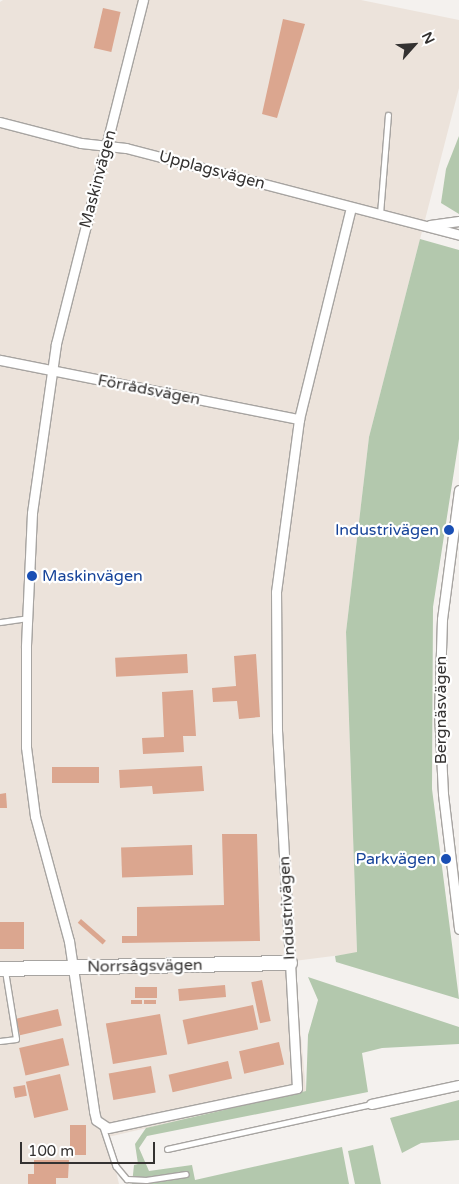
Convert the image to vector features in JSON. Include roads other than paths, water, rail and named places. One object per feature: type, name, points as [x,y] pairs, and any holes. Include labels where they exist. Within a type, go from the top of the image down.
[{"type":"street","name":"Maskinvägen","points":[[103,1126],[96,1120],[73,968],[57,894],[35,816],[28,773],[25,696],[27,618],[32,513],[51,370],[143,0]]},
{"type":"street","name":"Upplagsvägen","points":[[0,122],[81,143],[126,148],[459,235]]},
{"type":"street","name":"Industrivägen","points":[[103,1126],[221,1106],[297,1088],[274,656],[276,592],[299,419],[351,207]]},
{"type":"street","name":"Upplagsvägen","points":[[422,226],[459,221]]},
{"type":"street","name":"Förrådsvägen","points":[[0,360],[299,419]]},
{"type":"street","name":"Bergnäsvägen","points":[[459,490],[442,619],[439,712],[443,794],[459,930]]},
{"type":"street","name":"Norrsågsvägen","points":[[2,969],[290,963]]},
{"type":"street","points":[[371,1104],[459,1085]]},
{"type":"lane","points":[[380,214],[388,115]]},
{"type":"lane","points":[[0,622],[27,618]]},
{"type":"lane","points":[[0,1041],[16,1039],[2,969]]},
{"type":"lane","points":[[167,1149],[371,1104]]},
{"type":"lane","points":[[103,1126],[116,1166],[127,1180],[186,1174]]},
{"type":"place","name":"Industrivägen","points":[[449,530]]},
{"type":"place","name":"Maskinvägen","points":[[32,576]]},
{"type":"place","name":"Parkvägen","points":[[446,859]]}]
